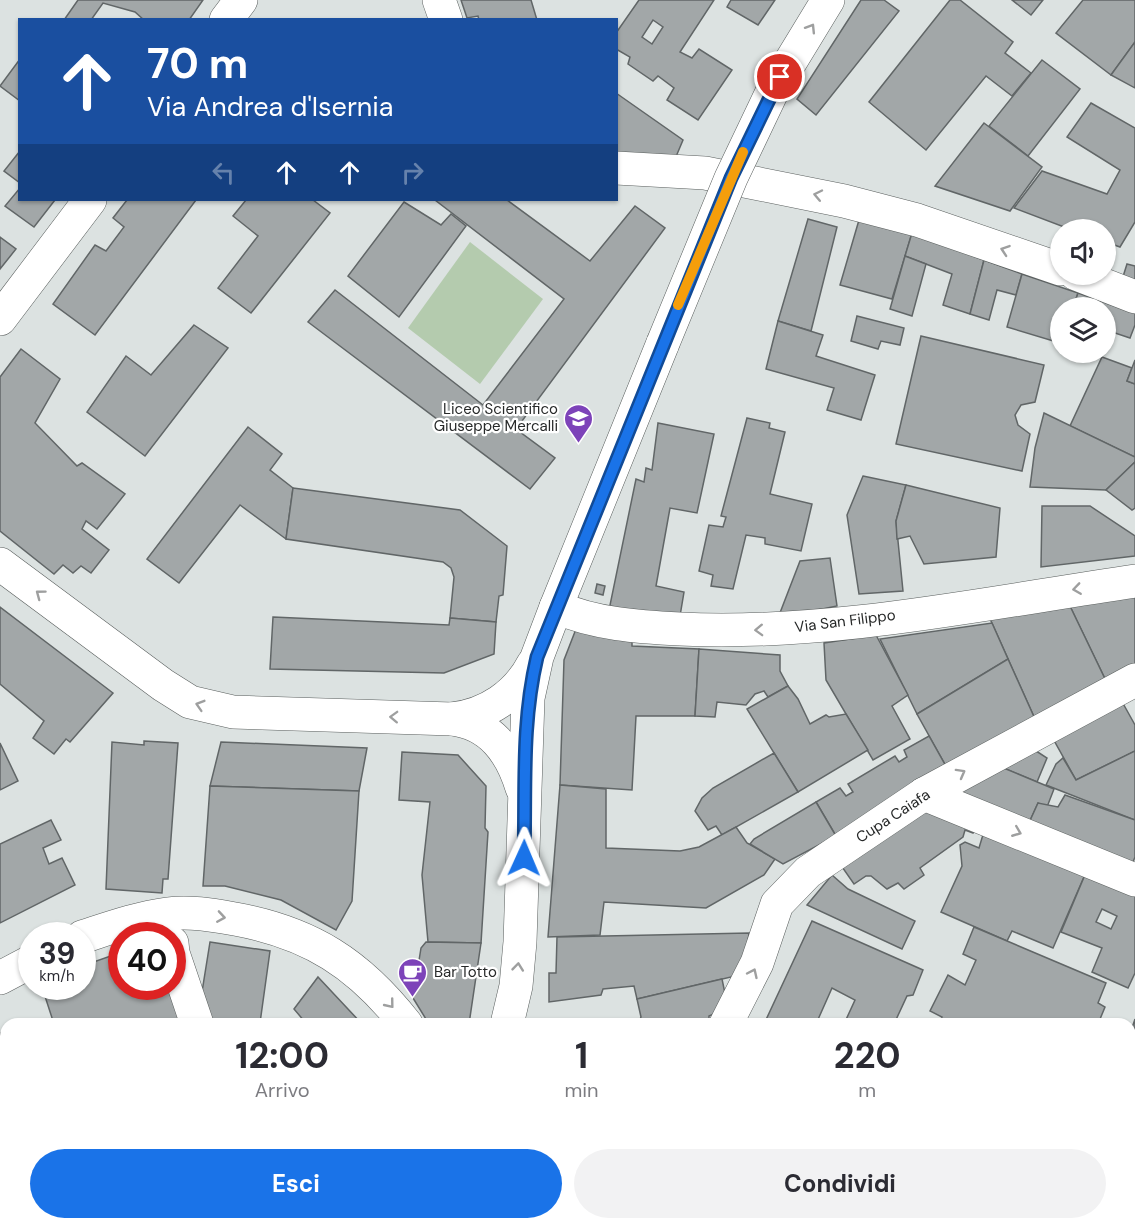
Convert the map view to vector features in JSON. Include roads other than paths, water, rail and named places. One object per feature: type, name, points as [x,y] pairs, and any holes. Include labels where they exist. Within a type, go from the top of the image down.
[{"type":"street","points":[[228,18],[241,0]]},
{"type":"street","points":[[439,0],[445,18]]},
{"type":"street","points":[[509,1018],[519,958],[526,804],[525,725],[537,657],[731,178],[772,92],[828,0]]},
{"type":"street","points":[[618,168],[705,173],[844,201],[917,220],[1050,266]]},
{"type":"street","points":[[0,320],[89,201]]},
{"type":"street","points":[[1104,285],[1135,297]]},
{"type":"street","points":[[0,564],[163,686],[190,702],[233,712],[452,719],[476,724],[497,741],[515,768],[526,804]]},
{"type":"street","name":"Via San Filippo","points":[[556,607],[578,616],[653,628],[768,629],[850,622],[1135,581]]},
{"type":"street","points":[[452,719],[473,715],[501,701],[519,686],[537,657]]},
{"type":"street","name":"Cupa Caiafa","points":[[729,1018],[758,963],[777,904],[787,891],[808,872],[924,794],[1135,680]]},
{"type":"street","points":[[924,794],[1135,880]]},
{"type":"street","points":[[183,922],[192,912],[265,925],[314,944],[363,975],[401,1018]]},
{"type":"street","points":[[133,922],[143,919],[151,922]]},
{"type":"street","points":[[0,978],[18,968]]},
{"type":"street","points":[[186,991],[195,1018]]},
{"type":"place","name":"Liceo Scientifico Giuseppe Mercalli","points":[[579,444]]},
{"type":"place","name":"Bar Totto","points":[[413,998]]}]
